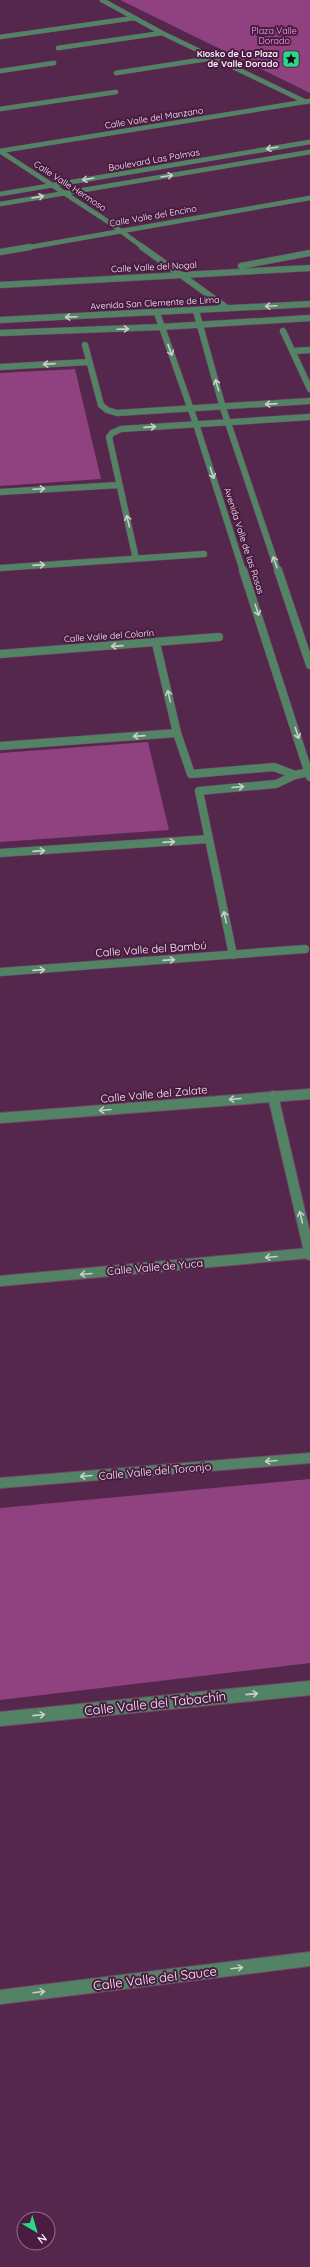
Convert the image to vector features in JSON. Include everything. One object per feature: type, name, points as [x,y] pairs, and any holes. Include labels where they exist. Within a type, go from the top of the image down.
[{"type":"street","points":[[102,0],[162,33],[308,103]]},
{"type":"street","points":[[0,37],[134,18]]},
{"type":"street","points":[[58,48],[162,33]]},
{"type":"street","points":[[116,73],[213,58]]},
{"type":"street","points":[[0,71],[54,63]]},
{"type":"street","points":[[0,109],[116,92]]},
{"type":"street","name":"Calle Valle del Manzano","points":[[0,151],[308,103]]},
{"type":"street","name":"Boulevard Las Palmas","points":[[0,194],[310,142]]},
{"type":"street","name":"Calle Valle Hermoso","points":[[0,151],[121,231],[226,308]]},
{"type":"street","name":"Boulevard Las Palmas","points":[[0,204],[310,152]]},
{"type":"street","name":"Calle Valle del Encino","points":[[0,252],[310,198]]},
{"type":"street","points":[[205,273],[310,253]]},
{"type":"street","name":"Calle Valle del Nogal","points":[[0,285],[310,268]]},
{"type":"street","name":"Avenida San Clemente de Lima","points":[[0,320],[310,304]]},
{"type":"street","points":[[196,311],[223,408],[310,665]]},
{"type":"street","name":"Avenida Valle de las Rosas","points":[[157,313],[191,408],[310,774]]},
{"type":"street","points":[[0,333],[161,327],[310,318]]},
{"type":"street","points":[[283,331],[294,351],[310,389]]},
{"type":"street","points":[[85,345],[88,362],[101,405],[107,410],[117,413],[191,408],[223,408],[310,401]]},
{"type":"street","points":[[294,351],[310,350]]},
{"type":"street","points":[[0,367],[88,362]]},
{"type":"street","points":[[136,559],[109,437],[112,433],[121,429],[310,417]]},
{"type":"street","points":[[0,492],[119,485]]},
{"type":"street","points":[[0,568],[204,554]]},
{"type":"street","name":"Calle Valle del Colorín","points":[[0,654],[219,637]]},
{"type":"street","points":[[156,643],[177,733],[191,774],[274,767],[295,775]]},
{"type":"street","points":[[0,746],[177,733]]},
{"type":"street","points":[[233,955],[199,791],[276,784],[295,775],[310,774]]},
{"type":"street","points":[[0,853],[209,839]]},
{"type":"street","name":"Calle Valle del Bambú","points":[[0,972],[305,949]]},
{"type":"street","name":"Calle Valle del Zalate","points":[[0,1118],[310,1094]]},
{"type":"street","points":[[274,1096],[310,1254]]},
{"type":"street","name":"Calle Valle de Yuca","points":[[0,1281],[310,1254]]},
{"type":"street","name":"Calle Valle del Toronjo","points":[[0,1483],[310,1458]]},
{"type":"street","name":"Calle Valle del Tabachín","points":[[0,1719],[310,1688]]},
{"type":"street","name":"Calle Valle del Sauce","points":[[0,1997],[310,1958]]},
{"type":"green space","name":"Plaza Valle Dorado","points":[[120,0],[310,0],[310,93]]},
{"type":"green space","points":[[75,369],[101,479],[0,486],[0,373]]},
{"type":"green space","points":[[148,742],[169,830],[0,842],[0,753]]},
{"type":"green space","points":[[310,1479],[310,1663],[0,1700],[0,1508]]},
{"type":"place","name":"Kiosko de La Plaza de Valle Dorado","points":[[291,59]]}]
